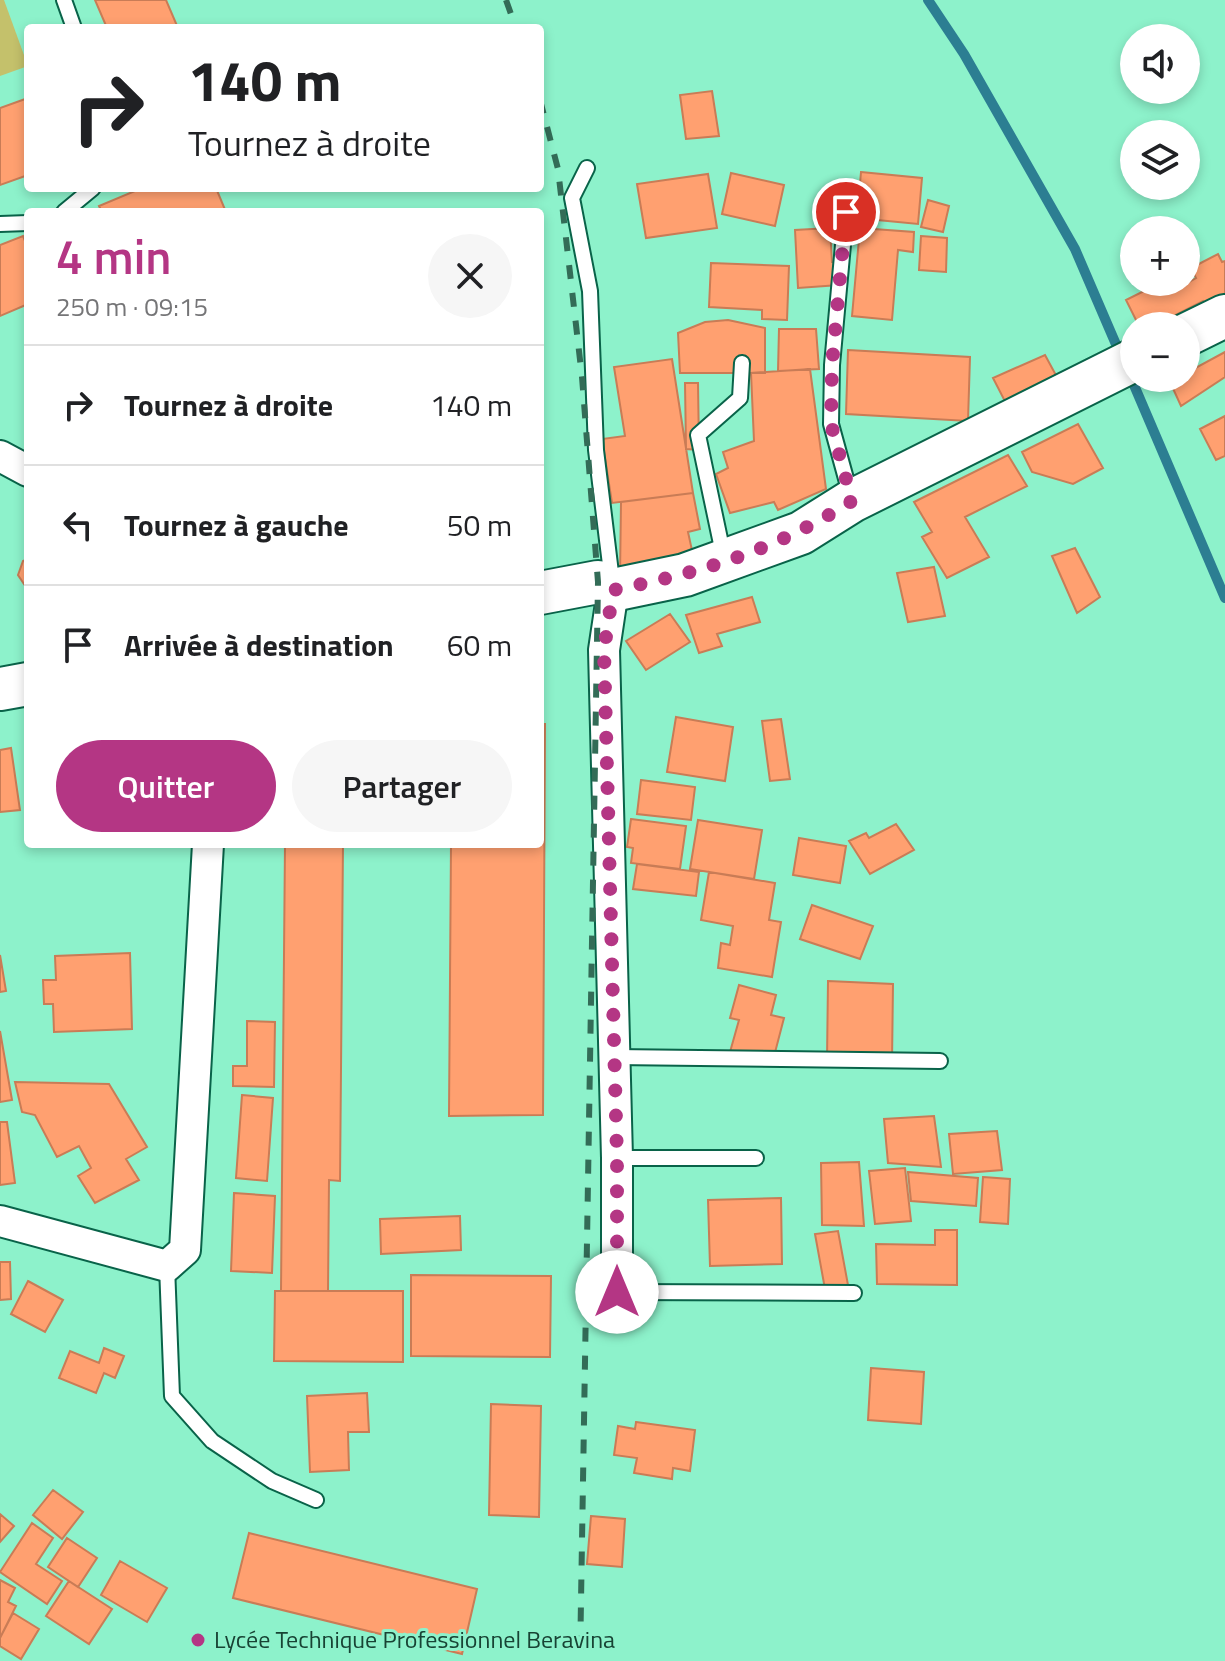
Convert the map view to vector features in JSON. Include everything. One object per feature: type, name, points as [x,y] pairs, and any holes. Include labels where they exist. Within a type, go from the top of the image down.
[{"type":"street","points":[[1200,328],[1225,316]]},
{"type":"street","points":[[544,592],[598,582],[613,590],[725,563],[801,533],[852,501],[1120,366]]},
{"type":"street","points":[[0,456],[24,469]]},
{"type":"street","points":[[613,590],[604,650],[617,1158],[617,1292]]},
{"type":"street","points":[[0,689],[24,685]]},
{"type":"street","points":[[0,1221],[137,1261],[167,1266],[185,1250],[208,848]]},
{"type":"lane","points":[[64,0],[73,24]]},
{"type":"lane","points":[[587,168],[572,198],[590,291],[596,450],[613,590]]},
{"type":"lane","points":[[69,208],[88,192]]},
{"type":"lane","points":[[846,212],[832,365],[831,424],[852,501]]},
{"type":"lane","points":[[0,224],[24,223]]},
{"type":"lane","points":[[725,563],[698,435],[740,398],[742,363]]},
{"type":"lane","points":[[613,1057],[940,1061]]},
{"type":"lane","points":[[617,1158],[756,1158]]},
{"type":"lane","points":[[167,1266],[172,1396],[212,1441],[272,1481],[316,1500]]},
{"type":"lane","points":[[617,1292],[854,1293]]},
{"type":"shaded area","points":[[0,0],[4,0],[24,55],[24,67],[0,76]]},
{"type":"building","points":[[95,0],[166,0],[176,24],[105,24]]},
{"type":"building","points":[[712,91],[719,136],[686,139],[680,95]]},
{"type":"building","points":[[24,99],[24,176],[0,185],[0,108]]},
{"type":"building","points":[[861,172],[922,178],[918,224],[857,218]]},
{"type":"building","points":[[731,173],[784,185],[775,226],[722,214]]},
{"type":"building","points":[[708,174],[717,228],[646,238],[637,184]]},
{"type":"building","points":[[132,192],[218,192],[224,208],[100,208]]},
{"type":"building","points":[[928,200],[949,206],[943,232],[921,227]]},
{"type":"building","points":[[830,228],[832,262],[838,262],[839,285],[798,288],[795,230]]},
{"type":"building","points":[[860,228],[914,232],[913,252],[898,250],[892,320],[852,316]]},
{"type":"building","points":[[23,236],[24,238],[24,306],[0,316],[0,245]]},
{"type":"building","points":[[921,236],[947,238],[946,272],[919,270]]},
{"type":"building","points":[[1218,254],[1222,262],[1225,261],[1225,299],[1207,308],[1203,301],[1181,312],[1132,312],[1126,300],[1134,296],[1200,296],[1200,263]]},
{"type":"building","points":[[711,263],[789,266],[787,320],[762,319],[762,310],[709,307]]},
{"type":"building","points":[[728,320],[765,328],[765,373],[680,373],[678,333],[705,322]]},
{"type":"building","points":[[779,329],[816,329],[819,369],[778,371]]},
{"type":"building","points":[[848,350],[970,357],[968,421],[846,414]]},
{"type":"building","points":[[1225,352],[1225,377],[1181,406],[1175,392],[1200,392],[1200,365]]},
{"type":"building","points":[[1045,355],[1064,390],[1011,413],[993,378]]},
{"type":"building","points":[[672,359],[693,493],[612,503],[602,439],[625,436],[614,367]]},
{"type":"building","points":[[810,369],[826,489],[778,510],[774,502],[730,513],[716,474],[728,468],[723,452],[754,441],[751,373]]},
{"type":"building","points":[[685,383],[698,383],[699,450],[686,449]]},
{"type":"building","points":[[1225,416],[1225,456],[1216,460],[1200,429]]},
{"type":"building","points":[[1078,424],[1103,468],[1073,484],[1032,472],[1022,452]]},
{"type":"building","points":[[1008,455],[1027,486],[965,517],[989,557],[947,578],[922,537],[932,532],[914,502]]},
{"type":"building","points":[[693,493],[700,529],[688,532],[693,555],[620,576],[621,502]]},
{"type":"building","points":[[1075,548],[1100,597],[1077,613],[1052,556]]},
{"type":"building","points":[[24,561],[24,584],[18,575]]},
{"type":"building","points":[[934,567],[945,616],[908,622],[897,573]]},
{"type":"building","points":[[752,597],[760,622],[717,634],[722,646],[699,653],[686,615]]},
{"type":"building","points":[[670,614],[690,642],[646,670],[626,641]]},
{"type":"building","points":[[676,717],[733,727],[725,781],[667,772]]},
{"type":"building","points":[[781,719],[790,779],[770,781],[762,721]]},
{"type":"building","points":[[545,724],[543,1115],[449,1116],[451,848],[544,848]]},
{"type":"building","points":[[11,748],[20,810],[0,812],[0,750]]},
{"type":"building","points":[[641,780],[695,787],[691,820],[637,814]]},
{"type":"building","points":[[631,819],[686,826],[680,869],[631,863],[633,848],[627,847]]},
{"type":"building","points":[[698,820],[762,830],[754,879],[690,869]]},
{"type":"building","points":[[896,824],[914,850],[870,874],[849,841],[866,833],[869,838]]},
{"type":"building","points":[[799,838],[846,846],[840,883],[793,875]]},
{"type":"building","points":[[285,848],[343,848],[340,1181],[329,1180],[328,1291],[281,1291]]},
{"type":"building","points":[[637,864],[699,872],[696,896],[633,889]]},
{"type":"building","points":[[709,872],[775,883],[769,920],[781,922],[772,977],[718,968],[721,943],[730,945],[733,926],[701,920]]},
{"type":"building","points":[[812,905],[873,926],[860,959],[800,939]]},
{"type":"building","points":[[130,953],[132,1029],[54,1032],[53,1004],[44,1004],[43,980],[56,980],[55,956]]},
{"type":"building","points":[[0,955],[6,991],[0,992]]},
{"type":"building","points":[[828,981],[893,984],[892,1062],[827,1060]]},
{"type":"building","points":[[739,985],[776,995],[771,1015],[784,1018],[772,1064],[730,1052],[739,1020],[730,1018]]},
{"type":"building","points":[[247,1021],[275,1022],[274,1087],[233,1086],[233,1066],[247,1066]]},
{"type":"building","points":[[0,1031],[12,1100],[0,1102]]},
{"type":"building","points":[[15,1082],[109,1084],[147,1147],[126,1159],[139,1180],[95,1203],[78,1176],[91,1168],[79,1146],[57,1157],[35,1115],[22,1112]]},
{"type":"building","points":[[242,1095],[273,1098],[267,1181],[236,1178]]},
{"type":"building","points":[[934,1116],[941,1167],[888,1163],[884,1119]]},
{"type":"building","points":[[0,1122],[7,1122],[15,1183],[0,1185]]},
{"type":"building","points":[[997,1131],[1002,1170],[953,1174],[949,1134]]},
{"type":"building","points":[[859,1162],[864,1226],[822,1225],[821,1163]]},
{"type":"building","points":[[905,1168],[911,1221],[875,1224],[869,1171]]},
{"type":"building","points":[[908,1172],[978,1178],[976,1206],[911,1201]]},
{"type":"building","points":[[983,1177],[1010,1179],[1008,1224],[980,1222]]},
{"type":"building","points":[[234,1193],[275,1196],[272,1273],[231,1271]]},
{"type":"building","points":[[781,1198],[782,1264],[710,1266],[708,1200]]},
{"type":"building","points":[[460,1216],[461,1250],[381,1254],[380,1219]]},
{"type":"building","points":[[935,1230],[957,1230],[957,1285],[877,1284],[876,1244],[935,1245]]},
{"type":"building","points":[[838,1231],[848,1285],[825,1289],[815,1234]]},
{"type":"building","points":[[0,1262],[10,1262],[11,1299],[0,1300]]},
{"type":"building","points":[[411,1275],[551,1276],[550,1357],[411,1356]]},
{"type":"building","points":[[28,1281],[63,1300],[45,1332],[11,1314]]},
{"type":"building","points":[[275,1291],[403,1291],[403,1362],[274,1361]]},
{"type":"building","points":[[104,1348],[124,1356],[115,1378],[104,1373],[96,1393],[59,1378],[70,1351],[99,1363]]},
{"type":"building","points":[[871,1368],[924,1372],[921,1424],[868,1420]]},
{"type":"building","points":[[367,1393],[369,1432],[348,1432],[349,1470],[310,1472],[307,1396]]},
{"type":"building","points":[[491,1404],[541,1406],[539,1517],[489,1515]]},
{"type":"building","points":[[636,1422],[695,1430],[690,1471],[673,1468],[672,1479],[634,1473],[637,1458],[614,1455],[618,1426],[635,1429]]},
{"type":"building","points":[[53,1490],[83,1512],[62,1539],[33,1515]]},
{"type":"building","points":[[0,1514],[14,1526],[0,1542]]},
{"type":"building","points":[[591,1516],[625,1519],[622,1567],[587,1564]]},
{"type":"building","points":[[32,1523],[53,1538],[36,1564],[62,1581],[47,1604],[0,1572]]},
{"type":"building","points":[[249,1533],[477,1589],[462,1654],[233,1598]]},
{"type":"building","points":[[67,1538],[97,1558],[78,1587],[48,1567]]},
{"type":"building","points":[[120,1561],[167,1588],[147,1622],[101,1595]]},
{"type":"building","points":[[0,1580],[15,1588],[8,1602],[16,1606],[0,1638]]},
{"type":"building","points":[[69,1581],[112,1609],[89,1644],[46,1616]]},
{"type":"building","points":[[13,1613],[39,1629],[21,1659],[0,1646],[0,1638]]},
{"type":"waterway","points":[[928,0],[964,54],[1075,249],[1120,354]]},
{"type":"waterway","points":[[1137,392],[1225,598]]},
{"type":"railway","points":[[506,0],[515,24]]},
{"type":"railway","points":[[544,115],[558,169],[582,377],[598,582],[580,1661]]},
{"type":"place","name":"Lycée Technique Professionnel Beravina","points":[[198,1640]]},
{"type":"route","points":[[617,1292],[617,1158],[604,650],[613,590],[725,563],[801,533],[852,501],[831,424],[832,365],[846,212]]}]
